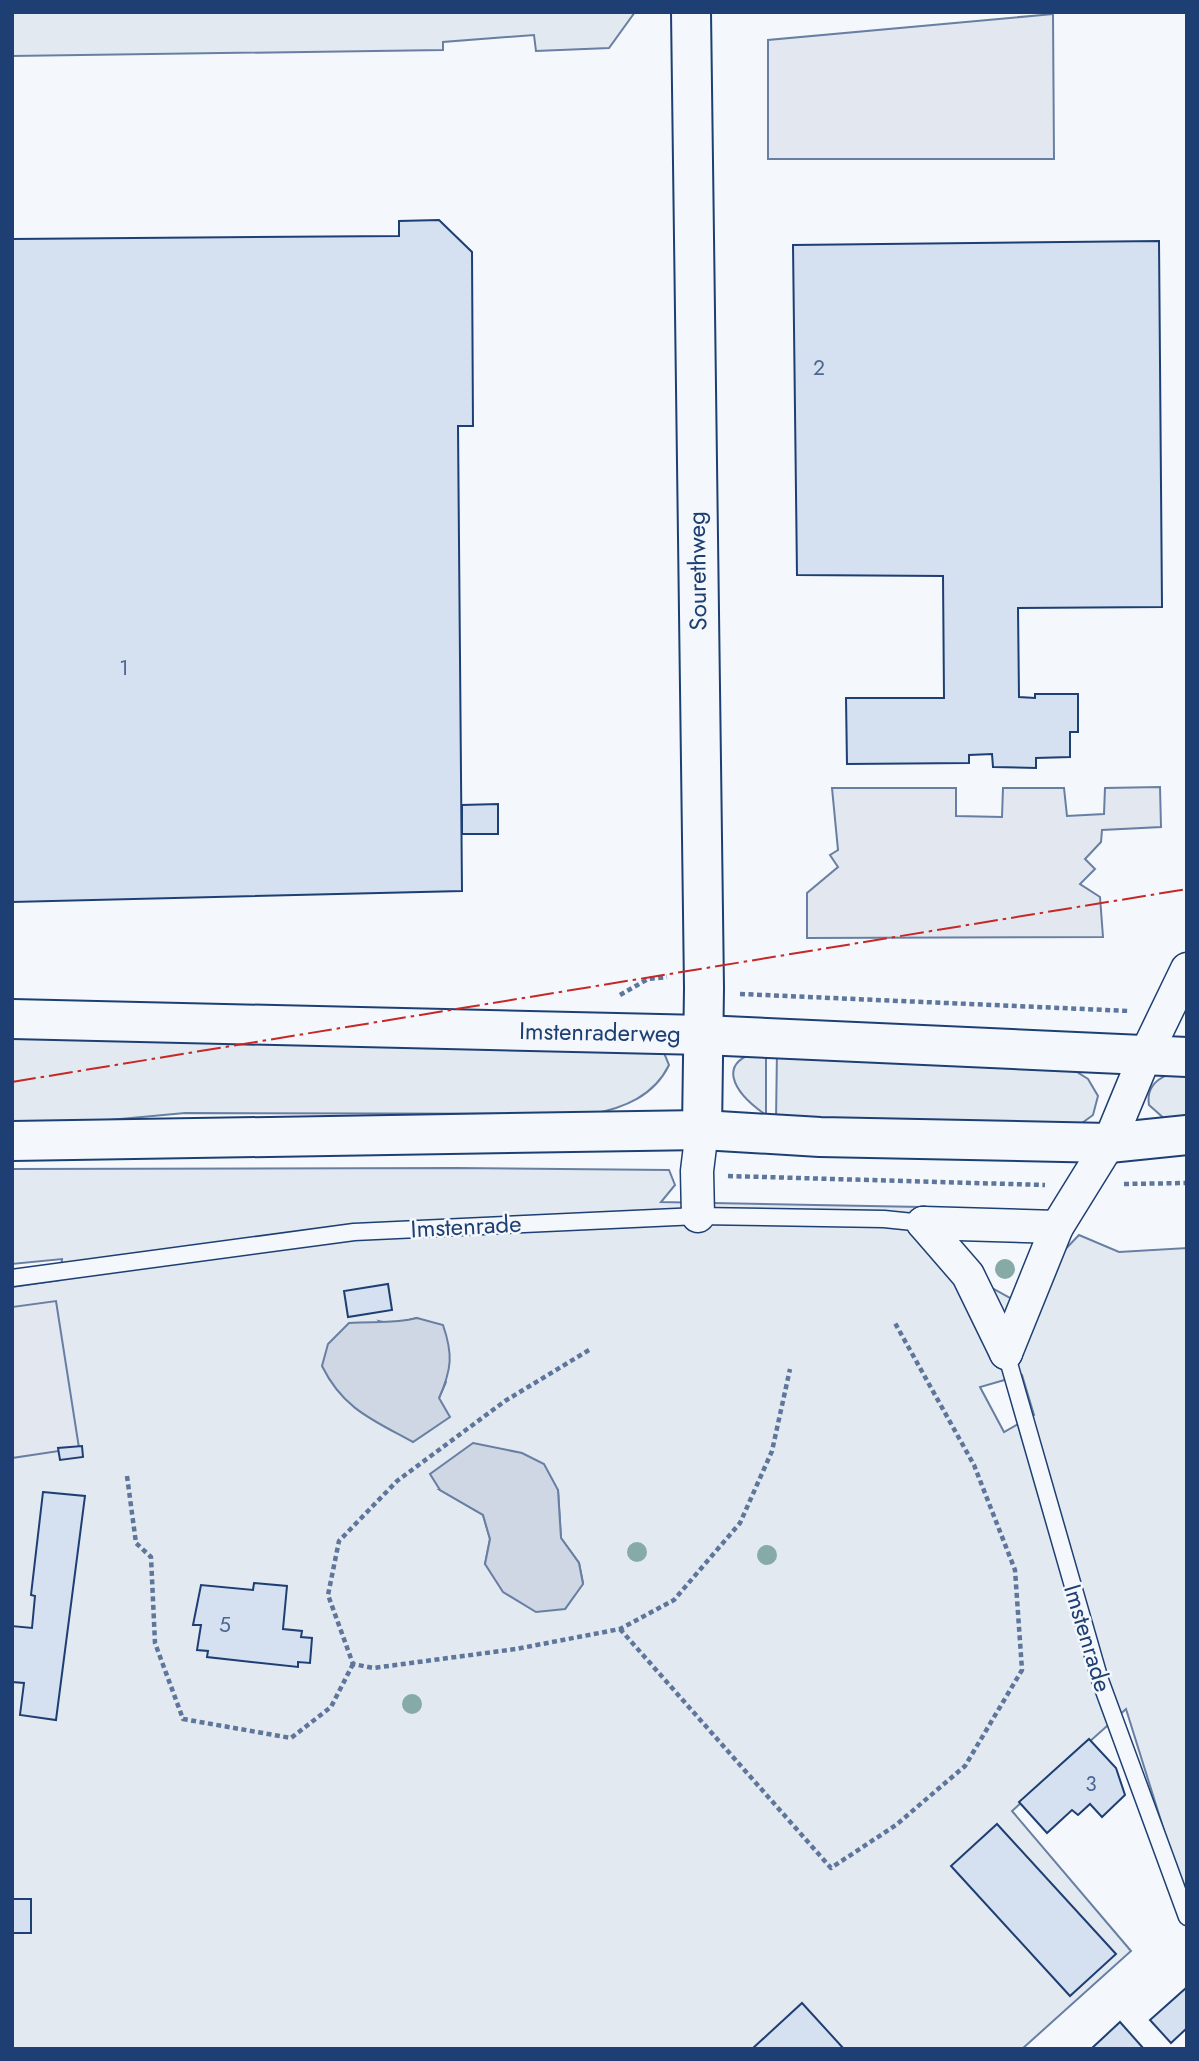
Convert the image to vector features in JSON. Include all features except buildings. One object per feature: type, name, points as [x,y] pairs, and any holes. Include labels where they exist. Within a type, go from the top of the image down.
[{"type":"street","name":"Sourethweg","points":[[691,12],[702,1130]]},
{"type":"street","points":[[1006,1353],[1057,1227],[1109,1143],[1145,1056],[1187,970]]},
{"type":"street","name":"Imstenraderweg","points":[[12,1018],[703,1035],[1187,1057]]},
{"type":"street","points":[[12,1141],[702,1130],[820,1137],[1109,1143],[1187,1135]]},
{"type":"street","points":[[698,1216],[697,1171],[702,1130]]},
{"type":"street","name":"Imstenrade","points":[[923,1223],[1057,1227]]},
{"type":"street","name":"Imstenrade","points":[[923,1223],[968,1275],[1006,1353]]},
{"type":"lane","name":"Imstenrade","points":[[12,1278],[354,1231],[698,1216],[884,1219],[923,1223]]},
{"type":"lane","name":"Imstenrade","points":[[1006,1353],[1100,1680],[1187,1917]]},
{"type":"path","points":[[774,997],[1166,1013]]},
{"type":"path","points":[[1082,1186],[1187,1183]]},
{"type":"path","points":[[621,1629],[831,1868],[896,1825],[965,1766],[1022,1670],[1015,1570],[974,1465],[895,1323]]},
{"type":"path","points":[[127,1476],[136,1543],[151,1557],[155,1643],[183,1719],[291,1738],[331,1707],[353,1664],[328,1595],[339,1541],[397,1481],[505,1401],[589,1350]]},
{"type":"path","points":[[353,1664],[373,1668],[516,1649],[621,1629],[674,1600],[740,1523],[772,1451],[790,1369]]},
{"type":"shaded area","points":[[12,12],[635,12],[609,48],[536,51],[534,35],[443,42],[443,50],[12,56]]},
{"type":"shaded area","points":[[1053,14],[1054,159],[768,159],[768,40]]},
{"type":"shaded area","points":[[1160,787],[1161,827],[1102,830],[1101,842],[1085,859],[1095,869],[1080,884],[1100,897],[1103,937],[807,938],[807,893],[838,867],[830,855],[838,850],[832,788],[956,788],[956,816],[1002,817],[1003,788],[1064,788],[1067,816],[1104,814],[1105,788]]},
{"type":"shaded area","points":[[12,1033],[662,1048],[669,1065],[655,1085],[637,1099],[592,1114],[185,1113],[12,1129]]},
{"type":"shaded area","points":[[766,1050],[766,1115],[745,1097],[738,1087],[734,1069],[739,1061],[749,1055]]},
{"type":"shaded area","points":[[777,1050],[1069,1067],[1088,1079],[1098,1096],[1093,1115],[1078,1126],[776,1121]]},
{"type":"shaded area","points":[[1187,1069],[1187,1124],[1167,1121],[1149,1105],[1150,1090],[1165,1076]]},
{"type":"shaded area","points":[[12,1169],[669,1170],[675,1185],[661,1202],[922,1207],[936,1257],[1039,1314],[1055,1260],[1079,1235],[1119,1252],[1187,1248],[1187,1904],[1126,1709],[1012,1811],[1131,1951],[1022,2049],[12,2049],[12,1287],[60,1280],[62,1259],[12,1264]],"holes":[[[417,1318],[446,1382],[439,1398],[379,1321],[392,1324]],[[1022,1375],[1034,1415],[1004,1432],[980,1387]],[[440,1490],[558,1490],[561,1538],[579,1563],[583,1583],[565,1609],[485,1564],[490,1539],[483,1515]]]},
{"type":"shaded area","points":[[56,1301],[79,1448],[12,1458],[12,1307]]},
{"type":"shaded area","points":[[417,1318],[443,1325],[450,1362],[439,1398],[450,1417],[413,1442],[372,1420],[349,1403],[330,1381],[322,1366],[328,1344],[349,1323],[392,1322]]},
{"type":"shaded area","points":[[473,1443],[522,1453],[544,1464],[558,1490],[561,1538],[579,1563],[583,1584],[565,1609],[536,1612],[503,1592],[485,1564],[490,1539],[483,1515],[440,1490],[430,1474]]},
{"type":"power","points":[[12,1082],[1187,889]]}]
